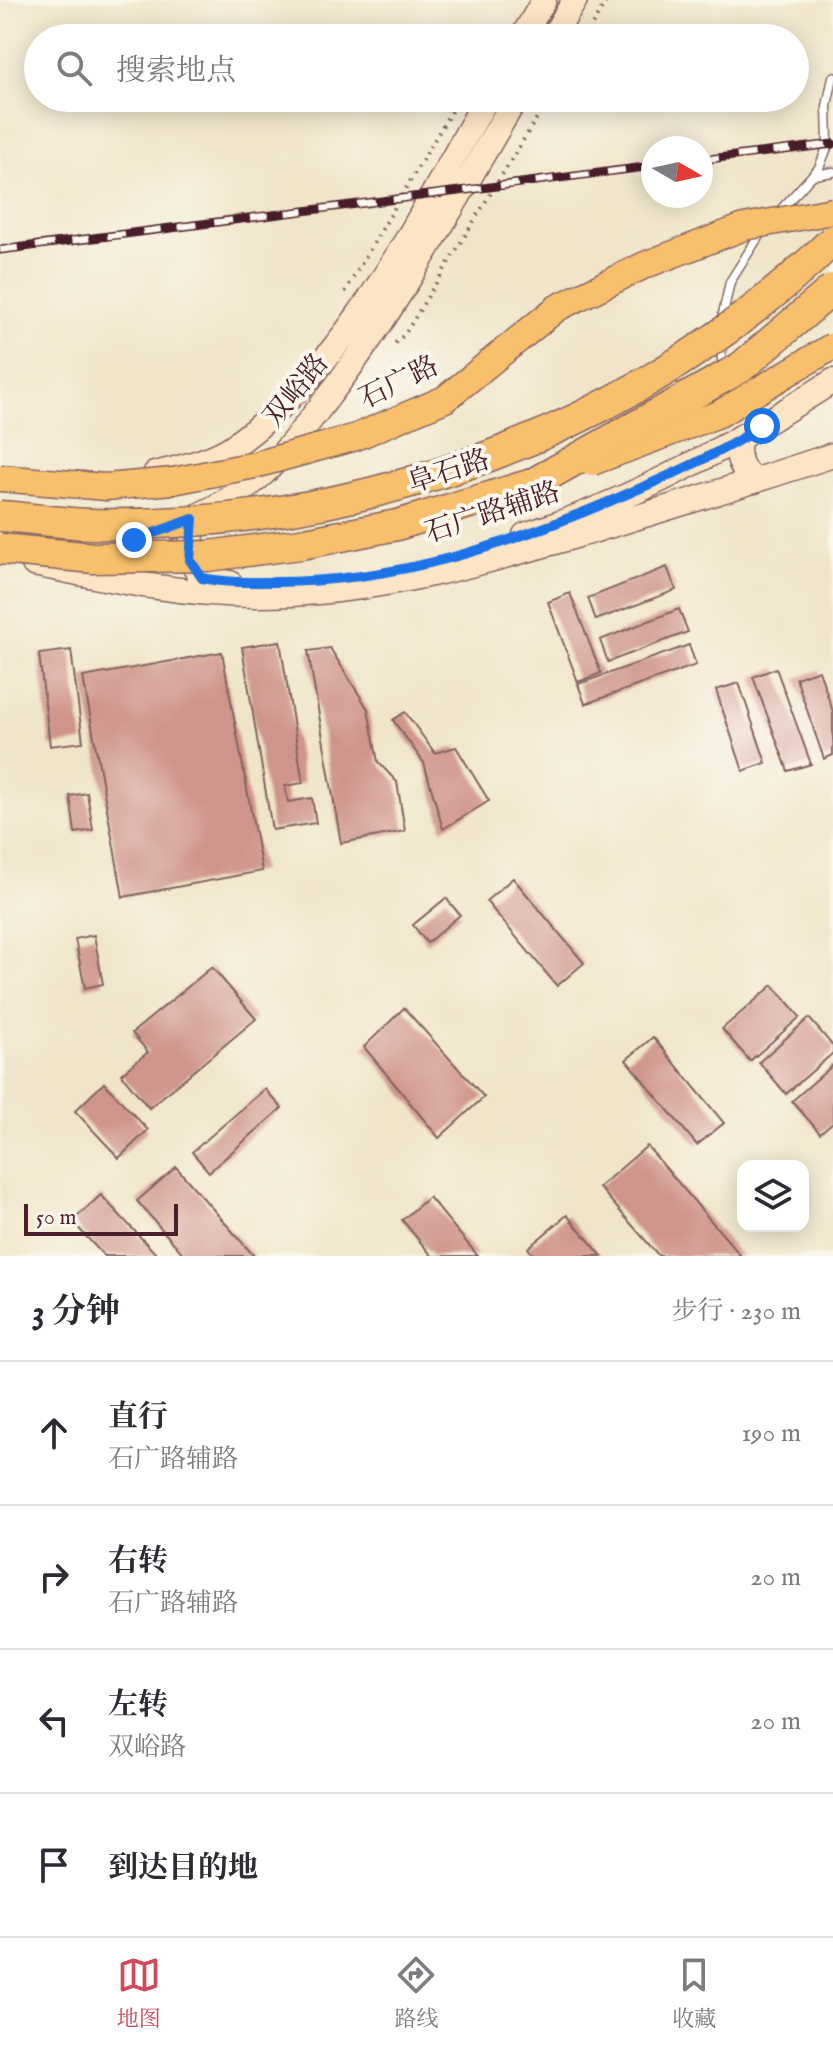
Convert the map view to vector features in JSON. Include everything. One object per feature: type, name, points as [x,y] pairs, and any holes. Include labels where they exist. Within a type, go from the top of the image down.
[{"type":"highway","name":"阜石路","points":[[0,516],[90,524],[232,517],[321,505],[475,464],[549,433],[692,355],[786,285],[833,240]]},
{"type":"highway","name":"阜石路","points":[[0,553],[94,558],[208,556],[270,548],[397,525],[532,484],[740,368],[833,289]]},
{"type":"main road","name":"石广路","points":[[0,478],[106,487],[173,481],[255,465],[356,437],[445,399],[557,308],[645,265],[744,227],[833,211]]},
{"type":"main road","points":[[532,484],[719,414],[833,346]]},
{"type":"street","points":[[530,24],[544,0]]},
{"type":"street","points":[[560,24],[575,0]]},
{"type":"street","name":"双峪路","points":[[0,485],[53,488],[123,483],[176,469],[233,446],[284,401],[358,320],[479,112]]},
{"type":"street","name":"双峪路","points":[[0,553],[72,553],[134,540],[193,519],[245,488],[266,470],[319,408],[373,337],[508,112]]},
{"type":"street","name":"石广路辅路","points":[[193,519],[190,560],[202,578],[222,583],[376,577],[455,557],[547,528],[686,468],[739,440],[758,421],[833,381]]},
{"type":"street","points":[[739,440],[737,453],[741,465],[754,481]]},
{"type":"street","name":"石广路辅路","points":[[0,553],[149,587],[212,594],[312,593],[411,580],[493,561],[833,455]]},
{"type":"lane","points":[[729,386],[722,368],[720,348],[730,282],[753,241],[814,175],[828,145],[827,106],[833,77]]},
{"type":"lane","points":[[814,175],[833,172]]},
{"type":"lane","points":[[737,396],[745,406]]},
{"type":"path","points":[[592,24],[607,0]]},
{"type":"path","points":[[342,296],[451,112]]},
{"type":"building","points":[[667,567],[676,590],[596,620],[588,598]]},
{"type":"building","points":[[570,593],[601,673],[578,682],[548,602]]},
{"type":"building","points":[[679,609],[688,632],[608,662],[600,640]]},
{"type":"building","points":[[280,641],[303,783],[285,786],[288,802],[312,798],[316,823],[272,830],[242,647]]},
{"type":"building","points":[[689,645],[696,665],[585,704],[578,684]]},
{"type":"building","points":[[330,648],[368,709],[378,762],[397,782],[405,831],[341,843],[308,651]]},
{"type":"building","points":[[71,650],[83,742],[50,746],[39,654]]},
{"type":"building","points":[[222,652],[262,871],[123,897],[83,677]]},
{"type":"building","points":[[776,668],[811,764],[788,771],[753,677]]},
{"type":"building","points":[[819,670],[833,712],[833,755],[824,759],[796,678]]},
{"type":"building","points":[[739,683],[766,763],[743,771],[716,690]]},
{"type":"building","points":[[405,712],[435,753],[456,747],[489,801],[443,829],[424,763],[393,720]]},
{"type":"building","points":[[87,793],[93,830],[75,833],[70,796]]},
{"type":"building","points":[[513,878],[584,963],[557,986],[486,901]]},
{"type":"building","points":[[446,898],[460,915],[427,943],[413,925]]},
{"type":"building","points":[[94,935],[103,984],[85,988],[75,939]]},
{"type":"building","points":[[212,967],[256,1019],[149,1108],[121,1074],[148,1052],[132,1033]]},
{"type":"building","points":[[773,985],[800,1017],[750,1061],[722,1029]]},
{"type":"building","points":[[404,1008],[484,1097],[439,1138],[364,1047]]},
{"type":"building","points":[[809,1018],[833,1046],[833,1053],[786,1094],[759,1062]]},
{"type":"building","points":[[653,1037],[724,1123],[697,1145],[626,1060]]},
{"type":"building","points":[[833,1065],[833,1122],[820,1133],[792,1101]]},
{"type":"building","points":[[104,1083],[148,1130],[119,1158],[75,1111]]},
{"type":"building","points":[[265,1089],[282,1108],[209,1172],[192,1152]]},
{"type":"building","points":[[647,1146],[741,1256],[659,1256],[599,1187]]},
{"type":"building","points":[[176,1167],[254,1256],[185,1256],[137,1201]]},
{"type":"building","points":[[101,1195],[158,1256],[104,1256],[72,1221]]},
{"type":"building","points":[[429,1197],[478,1256],[432,1256],[402,1220]]},
{"type":"building","points":[[567,1215],[602,1256],[534,1256],[528,1248]]},
{"type":"railway","points":[[713,159],[833,144]]},
{"type":"railway","points":[[0,250],[641,168]]},
{"type":"route","points":[[134,540],[193,519],[190,560],[202,578],[222,583],[376,577],[455,557],[547,528],[686,468],[762,426]]}]
